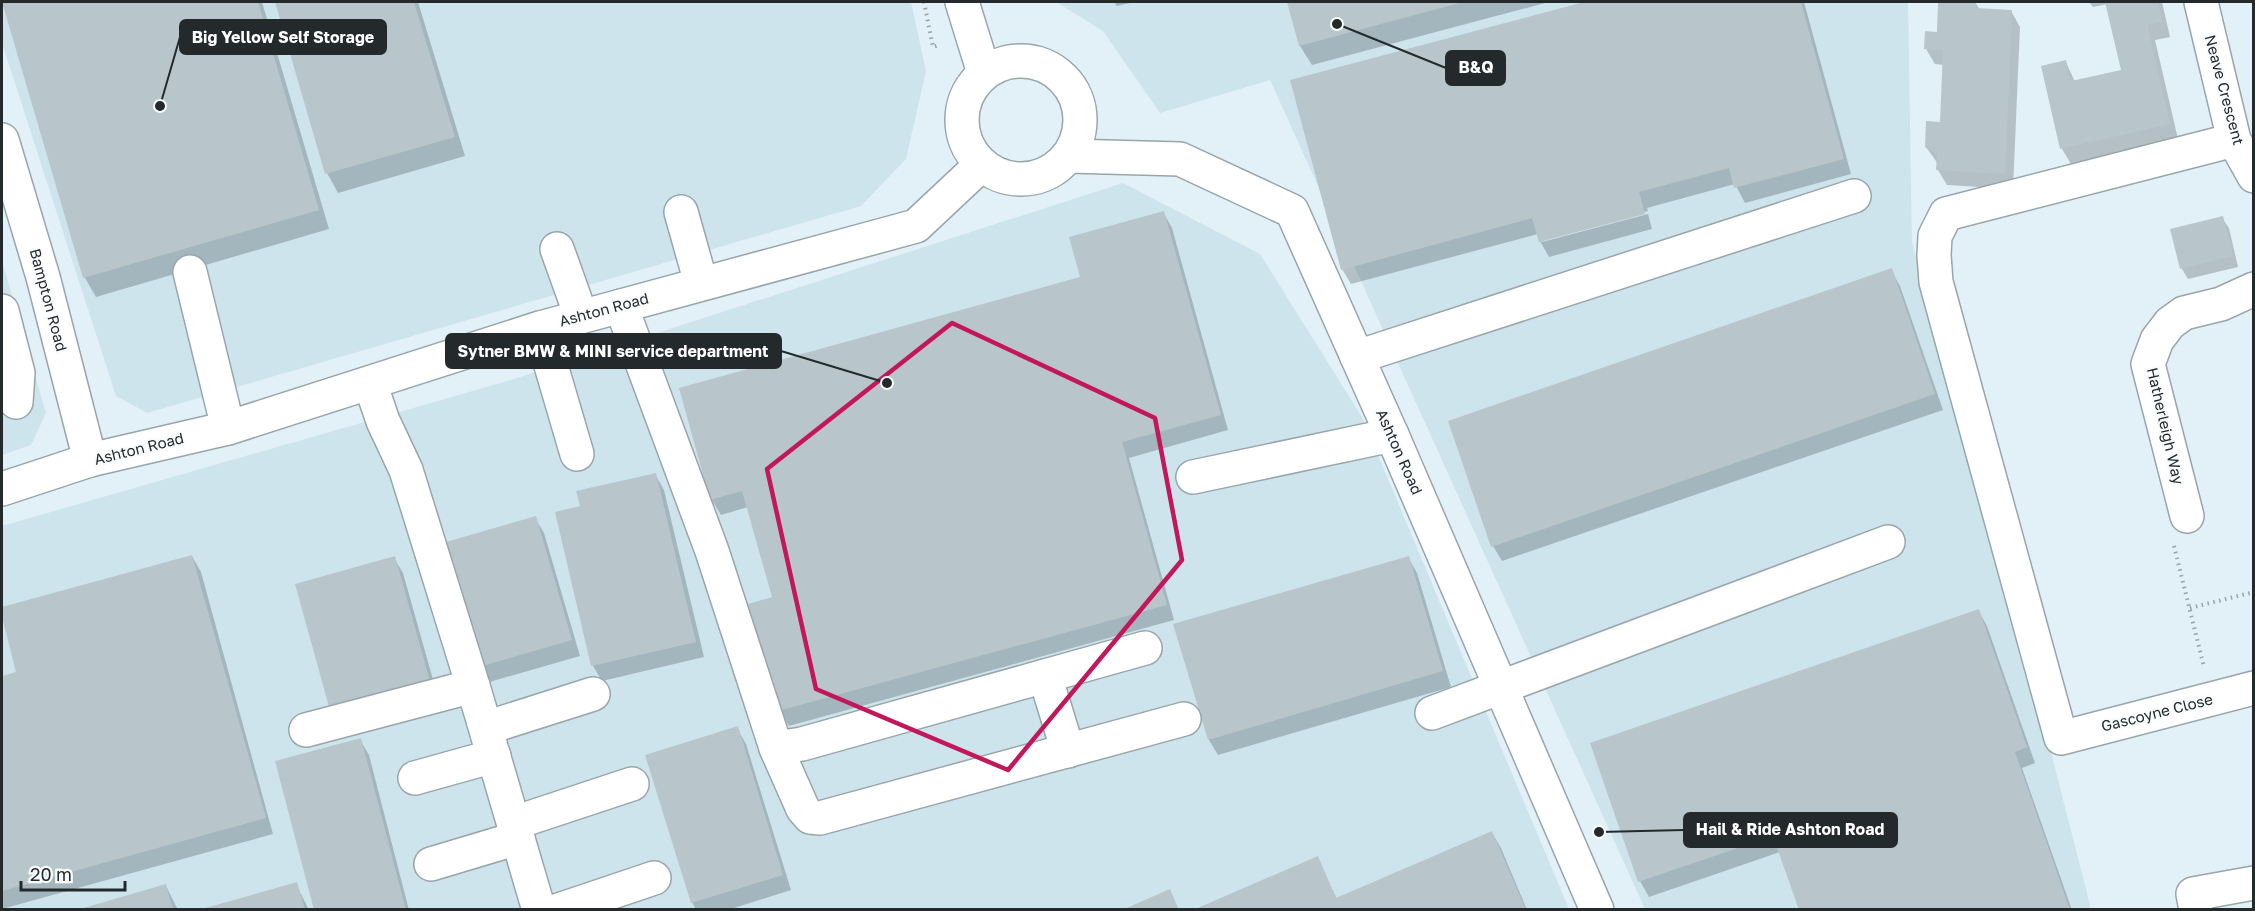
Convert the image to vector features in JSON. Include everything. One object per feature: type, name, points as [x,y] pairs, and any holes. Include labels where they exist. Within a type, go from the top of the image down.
[{"type":"street","points":[[962,2],[984,73]]},
{"type":"street","name":"Neave Crescent","points":[[2201,2],[2234,140],[2253,176]]},
{"type":"street","points":[[1032,61],[1051,68],[1068,82],[1078,101],[1081,129],[1069,156],[1060,165],[1043,176],[1021,180],[1000,176],[981,165],[965,140],[961,120],[965,98],[984,73],[1002,63],[1032,61]]},
{"type":"street","name":"Bampton Road","points":[[2,140],[44,277],[90,460]]},
{"type":"street","name":"Gascoyne Close","points":[[2234,140],[1946,214],[1935,236],[1934,255],[1936,282],[2061,738],[2253,688]]},
{"type":"street","name":"Ashton Road","points":[[1069,156],[1180,159],[1292,211],[1392,435],[1597,909]]},
{"type":"street","name":"Ashton Road","points":[[2,489],[90,460],[228,428],[581,316],[916,226],[981,165]]},
{"type":"street","points":[[1357,357],[1854,196]]},
{"type":"street","points":[[681,212],[701,283]]},
{"type":"street","points":[[557,249],[581,316]]},
{"type":"street","points":[[190,272],[228,428]]},
{"type":"street","name":"Hatherleigh Way","points":[[2187,516],[2148,364],[2157,340],[2170,323],[2184,313],[2222,304],[2253,289]]},
{"type":"street","points":[[621,306],[712,551],[776,748],[803,809],[810,817],[820,818],[1184,719]]},
{"type":"street","points":[[2,311],[18,373],[16,402]]},
{"type":"street","points":[[540,328],[577,454]]},
{"type":"street","points":[[370,382],[382,421],[406,470],[539,909]]},
{"type":"street","points":[[1193,477],[1392,435]]},
{"type":"street","points":[[1432,713],[1888,542]]},
{"type":"street","points":[[776,748],[802,744],[1145,648]]},
{"type":"street","points":[[1045,676],[1068,751]]},
{"type":"street","points":[[306,730],[473,686]]},
{"type":"street","points":[[415,778],[593,694]]},
{"type":"street","points":[[431,864],[632,784]]},
{"type":"street","points":[[559,909],[654,878]]},
{"type":"street","points":[[2196,909],[2193,894],[2253,884]]},
{"type":"path","points":[[2187,516],[2168,521],[2212,699]]},
{"type":"path","points":[[2190,608],[2253,592]]},
{"type":"highlighted area","points":[[952,323],[1155,418],[1182,560],[1008,770],[816,689],[767,469]]},
{"type":"shaded area","points":[[2,2],[911,2],[926,71],[906,159],[861,206],[147,413],[116,396],[2,43]]},
{"type":"shaded area","points":[[1056,2],[1908,2],[1912,243],[2052,756],[2091,909],[1645,909],[1270,80],[1160,113],[1103,31]]},
{"type":"shaded area","points":[[1123,183],[1260,254],[1362,417],[1569,909],[2,910],[2,526],[514,379]]},
{"type":"shaded area","points":[[2,261],[46,413],[31,445],[2,455]]},
{"type":"building","points":[[2,2],[258,2],[319,210],[83,278]]},
{"type":"building","points":[[275,2],[414,2],[455,137],[325,174]]},
{"type":"building","points":[[1287,2],[1463,2],[1299,46]]},
{"type":"building","points":[[1584,2],[1801,2],[1844,159],[1734,188],[1729,168],[1639,192],[1645,214],[1539,242],[1532,218],[1341,270],[1290,80]]},
{"type":"building","points":[[1938,2],[1976,2],[1976,8],[2012,10],[2005,174],[1936,170],[1937,154],[1925,147],[1926,121],[1940,122],[1943,50],[1924,49],[1925,31],[1937,32]]},
{"type":"building","points":[[2105,2],[2158,2],[2162,22],[2147,25],[2170,124],[2060,149],[2041,66],[2066,60],[2071,81],[2121,70]]},
{"type":"building","points":[[1164,211],[1221,415],[1122,442],[1167,605],[778,711],[748,604],[772,597],[742,491],[710,500],[679,388],[1080,277],[1069,237]]},
{"type":"building","points":[[2223,216],[2233,256],[2180,269],[2170,229]]},
{"type":"building","points":[[1892,268],[1935,394],[1491,547],[1448,421]]},
{"type":"building","points":[[656,473],[696,642],[591,666],[555,512],[580,506],[576,491]]},
{"type":"building","points":[[536,516],[572,640],[475,668],[439,544]]},
{"type":"building","points":[[192,555],[266,818],[2,891],[2,676],[16,672],[2,617],[2,607]]},
{"type":"building","points":[[395,556],[431,685],[331,714],[295,584]]},
{"type":"building","points":[[1409,556],[1443,671],[1208,740],[1173,624]]},
{"type":"building","points":[[1979,609],[2027,747],[2015,752],[2070,910],[1799,910],[1773,836],[1638,882],[1590,743]]},
{"type":"building","points":[[738,726],[783,875],[691,903],[645,755]]},
{"type":"building","points":[[361,738],[406,910],[314,910],[275,761]]},
{"type":"building","points":[[1492,831],[1526,910],[1193,910],[1318,856],[1336,898]]},
{"type":"building","points":[[297,882],[305,910],[202,910],[202,909]]},
{"type":"building","points":[[166,884],[173,910],[80,910],[80,909]]},
{"type":"building","points":[[1170,889],[1179,910],[1122,910]]},
{"type":"place","name":"B&Q","points":[[1337,24]]},
{"type":"place","name":"Big Yellow Self Storage","points":[[160,106]]},
{"type":"place","name":"Sytner BMW & MINI service department","points":[[887,383]]},
{"type":"place","name":"Hail & Ride Ashton Road","points":[[1599,832]]}]
